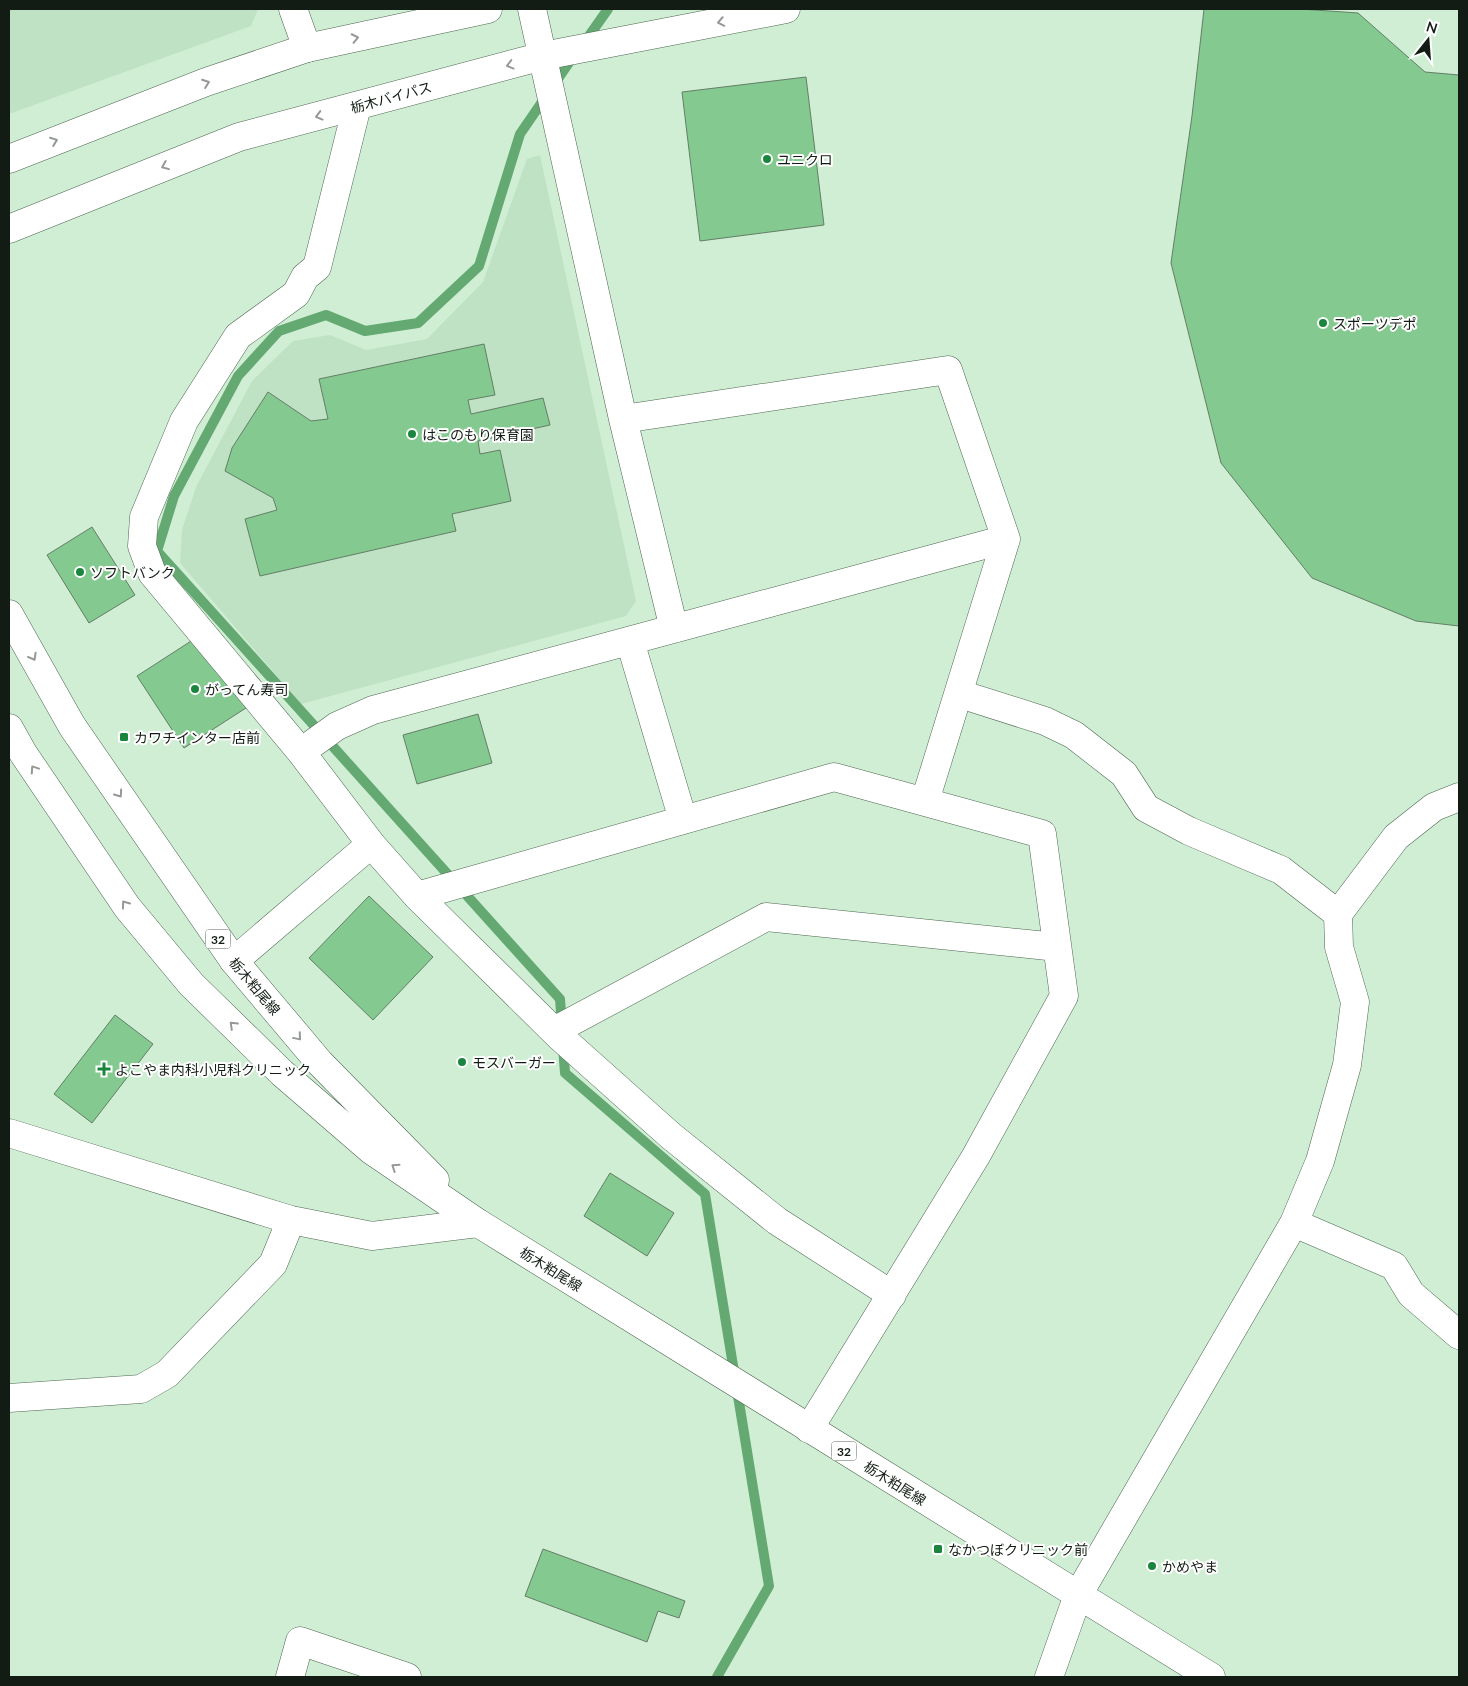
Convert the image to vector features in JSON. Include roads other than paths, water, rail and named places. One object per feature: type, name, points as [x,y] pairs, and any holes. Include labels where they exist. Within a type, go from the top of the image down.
[{"type":"street","points":[[293,9],[307,48]]},
{"type":"street","points":[[9,159],[206,82],[307,48],[488,9]]},
{"type":"street","points":[[532,9],[623,419],[674,629]]},
{"type":"street","name":"栃木バイパス","points":[[9,229],[239,137],[543,56],[786,9]]},
{"type":"street","points":[[357,106],[317,267],[305,276],[296,294],[238,336],[184,421],[144,517],[142,546],[152,573],[301,752],[371,844],[417,896],[554,1030],[671,1136],[777,1221],[892,1295]]},
{"type":"street","points":[[623,419],[948,370],[1006,539],[926,801]]},
{"type":"street","points":[[301,752],[337,726],[373,710],[1006,539]]},
{"type":"street","name":"栃木粕尾線","points":[[9,614],[72,726],[234,961],[320,1063],[478,1223]]},
{"type":"street","points":[[630,641],[683,820]]},
{"type":"street","points":[[960,694],[1045,721],[1074,735],[1124,774],[1146,808],[1189,832],[1281,870],[1338,914]]},
{"type":"street","name":"栃木粕尾線","points":[[9,728],[23,753],[126,907],[191,984],[282,1073],[371,1150],[478,1223],[1211,1677]]},
{"type":"street","points":[[417,896],[834,777],[1042,834],[1064,996],[976,1156],[809,1429]]},
{"type":"street","points":[[1049,1677],[1078,1595],[1294,1223],[1320,1161],[1347,1065],[1355,1002],[1339,947],[1338,914],[1396,837],[1434,806],[1459,798]]},
{"type":"street","points":[[234,961],[371,844]]},
{"type":"street","points":[[554,1030],[766,917],[1057,948]]},
{"type":"street","points":[[9,1133],[291,1220],[372,1236],[478,1223]]},
{"type":"street","points":[[9,1398],[141,1389],[167,1374],[273,1264],[291,1220]]},
{"type":"street","points":[[1294,1223],[1394,1266],[1411,1294],[1459,1334]]},
{"type":"street","points":[[290,1677],[300,1641],[407,1677]]},
{"type":"waterway","points":[[584,43],[608,9]]},
{"type":"waterway","points":[[562,1025],[560,999],[157,551],[174,496],[238,376],[279,331],[326,315],[365,331],[418,323],[479,266],[520,134],[575,54]]},
{"type":"waterway","points":[[563,1047],[565,1073],[705,1194],[769,1586],[717,1677]]},
{"type":"place","name":"ユニクロ","points":[[767,159]]},
{"type":"place","name":"スポーツデポ","points":[[1323,323]]},
{"type":"place","name":"はこのもり保育園","points":[[412,434]]},
{"type":"place","name":"ソフトバンク","points":[[80,572]]},
{"type":"place","name":"がってん寿司","points":[[195,689]]},
{"type":"place","name":"カワチインター店前","points":[[124,737]]},
{"type":"place","name":"モスバーガー","points":[[462,1062]]},
{"type":"place","name":"よこやま内科小児科クリニック","points":[[104,1069]]},
{"type":"place","name":"なかつぼクリニック前","points":[[938,1549]]},
{"type":"place","name":"かめやま","points":[[1152,1566]]}]
